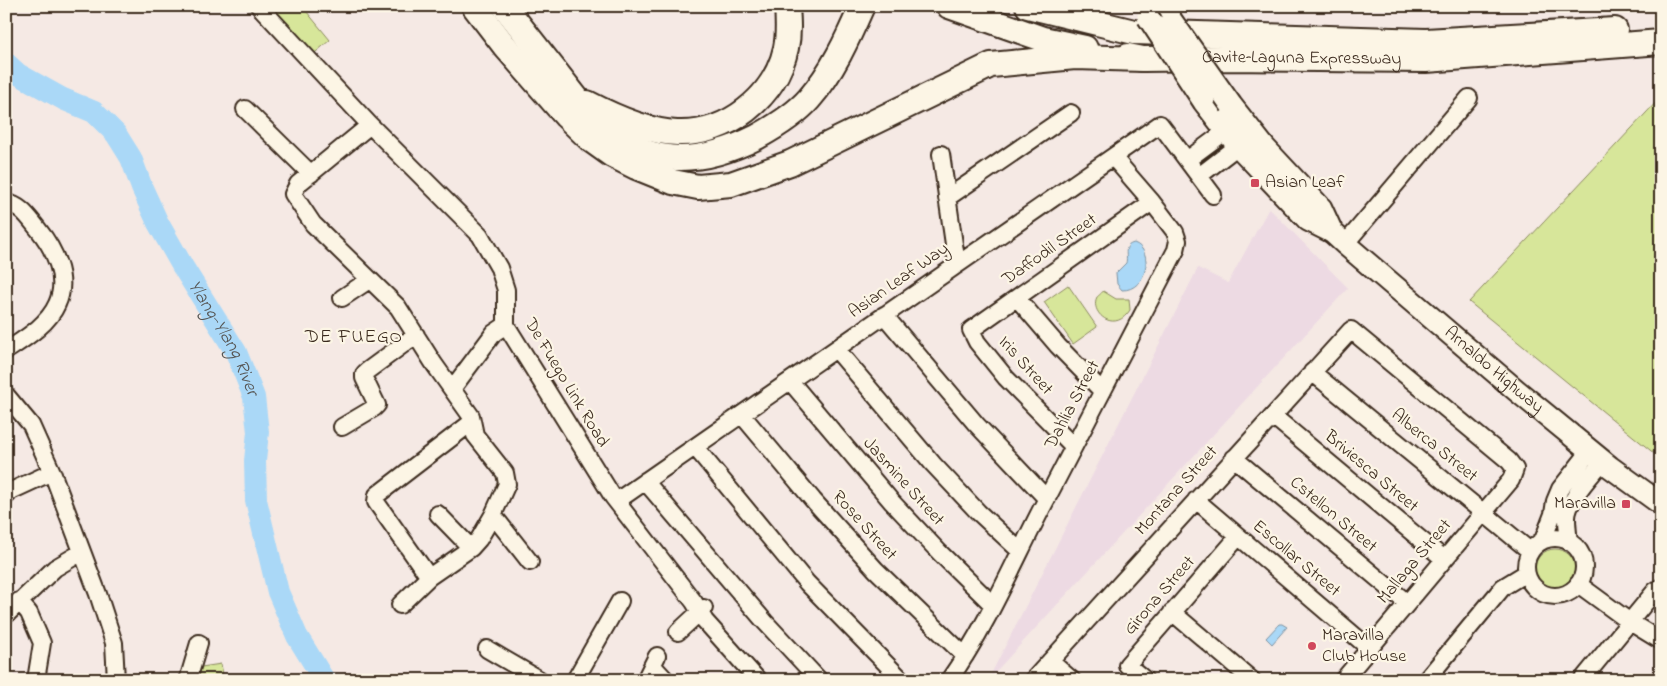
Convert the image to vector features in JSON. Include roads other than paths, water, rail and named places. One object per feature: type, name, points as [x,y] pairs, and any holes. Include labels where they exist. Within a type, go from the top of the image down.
[{"type":"highway","points":[[474,6],[504,45],[581,131],[607,152],[636,167],[673,182],[690,186],[709,187],[731,184],[773,170],[817,151],[991,65],[1076,57],[1143,59]]},
{"type":"highway","points":[[504,6],[592,118],[606,130],[636,148],[668,158],[690,159],[728,150],[763,134],[795,112],[808,100],[828,73],[868,12]]},
{"type":"highway","points":[[566,86],[586,102],[608,114],[650,129],[663,132],[688,133],[719,126],[738,116],[754,104],[774,77],[786,48],[788,28],[787,6]]},
{"type":"highway","name":"Cavite–Laguna Expressway","points":[[949,6],[1043,40],[1143,59],[1426,60],[1661,42]]},
{"type":"highway","name":"Cavite–Laguna Expressway","points":[[1028,6],[1426,41],[1661,26]]},
{"type":"highway","points":[[636,167],[670,174],[702,173],[741,162],[778,142],[808,120],[836,90],[868,12]]},
{"type":"main road","name":"Arnaldo Highway","points":[[1151,16],[1204,102],[1237,134],[1308,220],[1339,238],[1453,338],[1596,456],[1661,504]]},
{"type":"main road","name":"Arnaldo Highway","points":[[1151,16],[1231,105],[1237,134]]},
{"type":"street","name":"De Fuego Link Road","points":[[259,6],[370,125],[480,236],[499,268],[506,290],[506,325],[613,497],[699,608],[768,680]]},
{"type":"street","points":[[1339,238],[1469,98]]},
{"type":"street","points":[[245,109],[311,174]]},
{"type":"street","points":[[947,198],[1071,112]]},
{"type":"street","name":"Asian Leaf Way","points":[[624,496],[1160,124],[1214,195]]},
{"type":"street","points":[[370,125],[298,184],[293,194],[312,224],[398,308],[434,364],[471,416],[475,435],[505,473],[507,484],[493,515],[479,539],[471,548],[429,577],[400,606]]},
{"type":"street","points":[[1187,160],[1237,134]]},
{"type":"street","points":[[1199,176],[1237,134]]},
{"type":"street","points":[[941,154],[957,265]]},
{"type":"street","name":"Dahlia Street","points":[[949,680],[966,656],[993,605],[1073,446],[1176,250],[1178,241],[1175,232],[1113,156]]},
{"type":"street","name":"Daffodil Street","points":[[971,332],[973,328],[1152,202]]},
{"type":"street","points":[[6,203],[19,207],[49,243],[57,260],[62,282],[58,304],[48,317],[27,337],[6,351]]},
{"type":"street","points":[[342,298],[369,280]]},
{"type":"street","points":[[1017,298],[1058,346],[1102,391]]},
{"type":"street","points":[[884,315],[958,404],[1047,499]]},
{"type":"street","points":[[452,389],[494,333],[506,325]]},
{"type":"street","name":"Montana Street","points":[[1033,680],[1351,330],[1509,461],[1515,469]]},
{"type":"street","name":"Iris Street","points":[[971,332],[1006,378],[1073,446]]},
{"type":"street","points":[[342,426],[377,405],[364,378],[366,371],[416,335]]},
{"type":"street","points":[[836,349],[933,464],[978,512],[1020,551]]},
{"type":"street","name":"Alberca Street","points":[[1312,372],[1530,551]]},
{"type":"street","name":"Jasmine Street","points":[[790,381],[892,502],[993,605]]},
{"type":"street","points":[[6,395],[31,426],[52,472],[98,594],[114,643],[116,680]]},
{"type":"street","name":"Rose Street","points":[[742,415],[813,500],[876,570],[966,656]]},
{"type":"street","name":"Briviesca Street","points":[[1272,416],[1444,558]]},
{"type":"street","points":[[429,577],[376,502],[377,495],[472,422]]},
{"type":"street","points":[[695,447],[807,583],[902,680]]},
{"type":"street","points":[[1542,540],[1561,538],[1577,548],[1582,556],[1584,566],[1578,584],[1563,595],[1553,596],[1535,589],[1529,582],[1525,565],[1530,551],[1542,540],[1553,514],[1555,500],[1560,488],[1596,456]]},
{"type":"street","points":[[1570,542],[1566,517],[1568,508],[1596,456]]},
{"type":"street","name":"Cstellon Street","points":[[1234,458],[1407,603]]},
{"type":"street","name":"Mallaga Street","points":[[1343,680],[1511,480],[1515,469]]},
{"type":"street","points":[[6,496],[11,491],[52,472]]},
{"type":"street","points":[[646,481],[759,616],[819,680]]},
{"type":"street","name":"Escollar Street","points":[[1196,500],[1369,648]]},
{"type":"street","points":[[438,514],[471,548]]},
{"type":"street","points":[[493,515],[530,562]]},
{"type":"street","name":"Girona Street","points":[[1146,680],[1127,665],[1238,537]]},
{"type":"street","points":[[6,615],[55,568],[82,552]]},
{"type":"street","points":[[1426,680],[1503,587],[1526,573]]},
{"type":"street","points":[[1578,584],[1630,622],[1661,641]]},
{"type":"street","points":[[1582,680],[1655,591],[1661,587]]},
{"type":"street","points":[[19,601],[29,613],[42,643],[36,680]]},
{"type":"street","points":[[575,680],[620,601]]},
{"type":"street","name":"De Fuego Link Road","points":[[699,608],[705,621],[758,680]]},
{"type":"street","points":[[678,632],[699,608]]},
{"type":"street","points":[[1172,612],[1252,680]]},
{"type":"street","points":[[188,680],[199,643]]},
{"type":"street","points":[[487,650],[540,680]]},
{"type":"street","points":[[1050,661],[1072,680]]},
{"type":"street","points":[[652,667],[666,680]]},
{"type":"water","points":[[1134,243],[1141,247],[1144,253],[1146,261],[1145,270],[1137,284],[1131,289],[1122,290],[1117,284],[1116,273],[1126,263],[1128,246]]},
{"type":"water","points":[[1279,624],[1287,627],[1272,644],[1266,638]]},
{"type":"waterway","name":"Ylang-Ylang River","points":[[6,63],[18,74],[63,99],[94,112],[116,134],[131,158],[158,223],[236,352],[254,397],[258,432],[255,461],[256,500],[278,592],[297,636],[324,680]]},
{"type":"place","name":"Asian Leaf","points":[[1255,183]]},
{"type":"place","name":"Maravilla","points":[[1626,504]]},
{"type":"place","name":"Maravilla Club House","points":[[1312,646]]},
{"type":"district","name":"DE FUEGO","points":[[354,337]]}]
